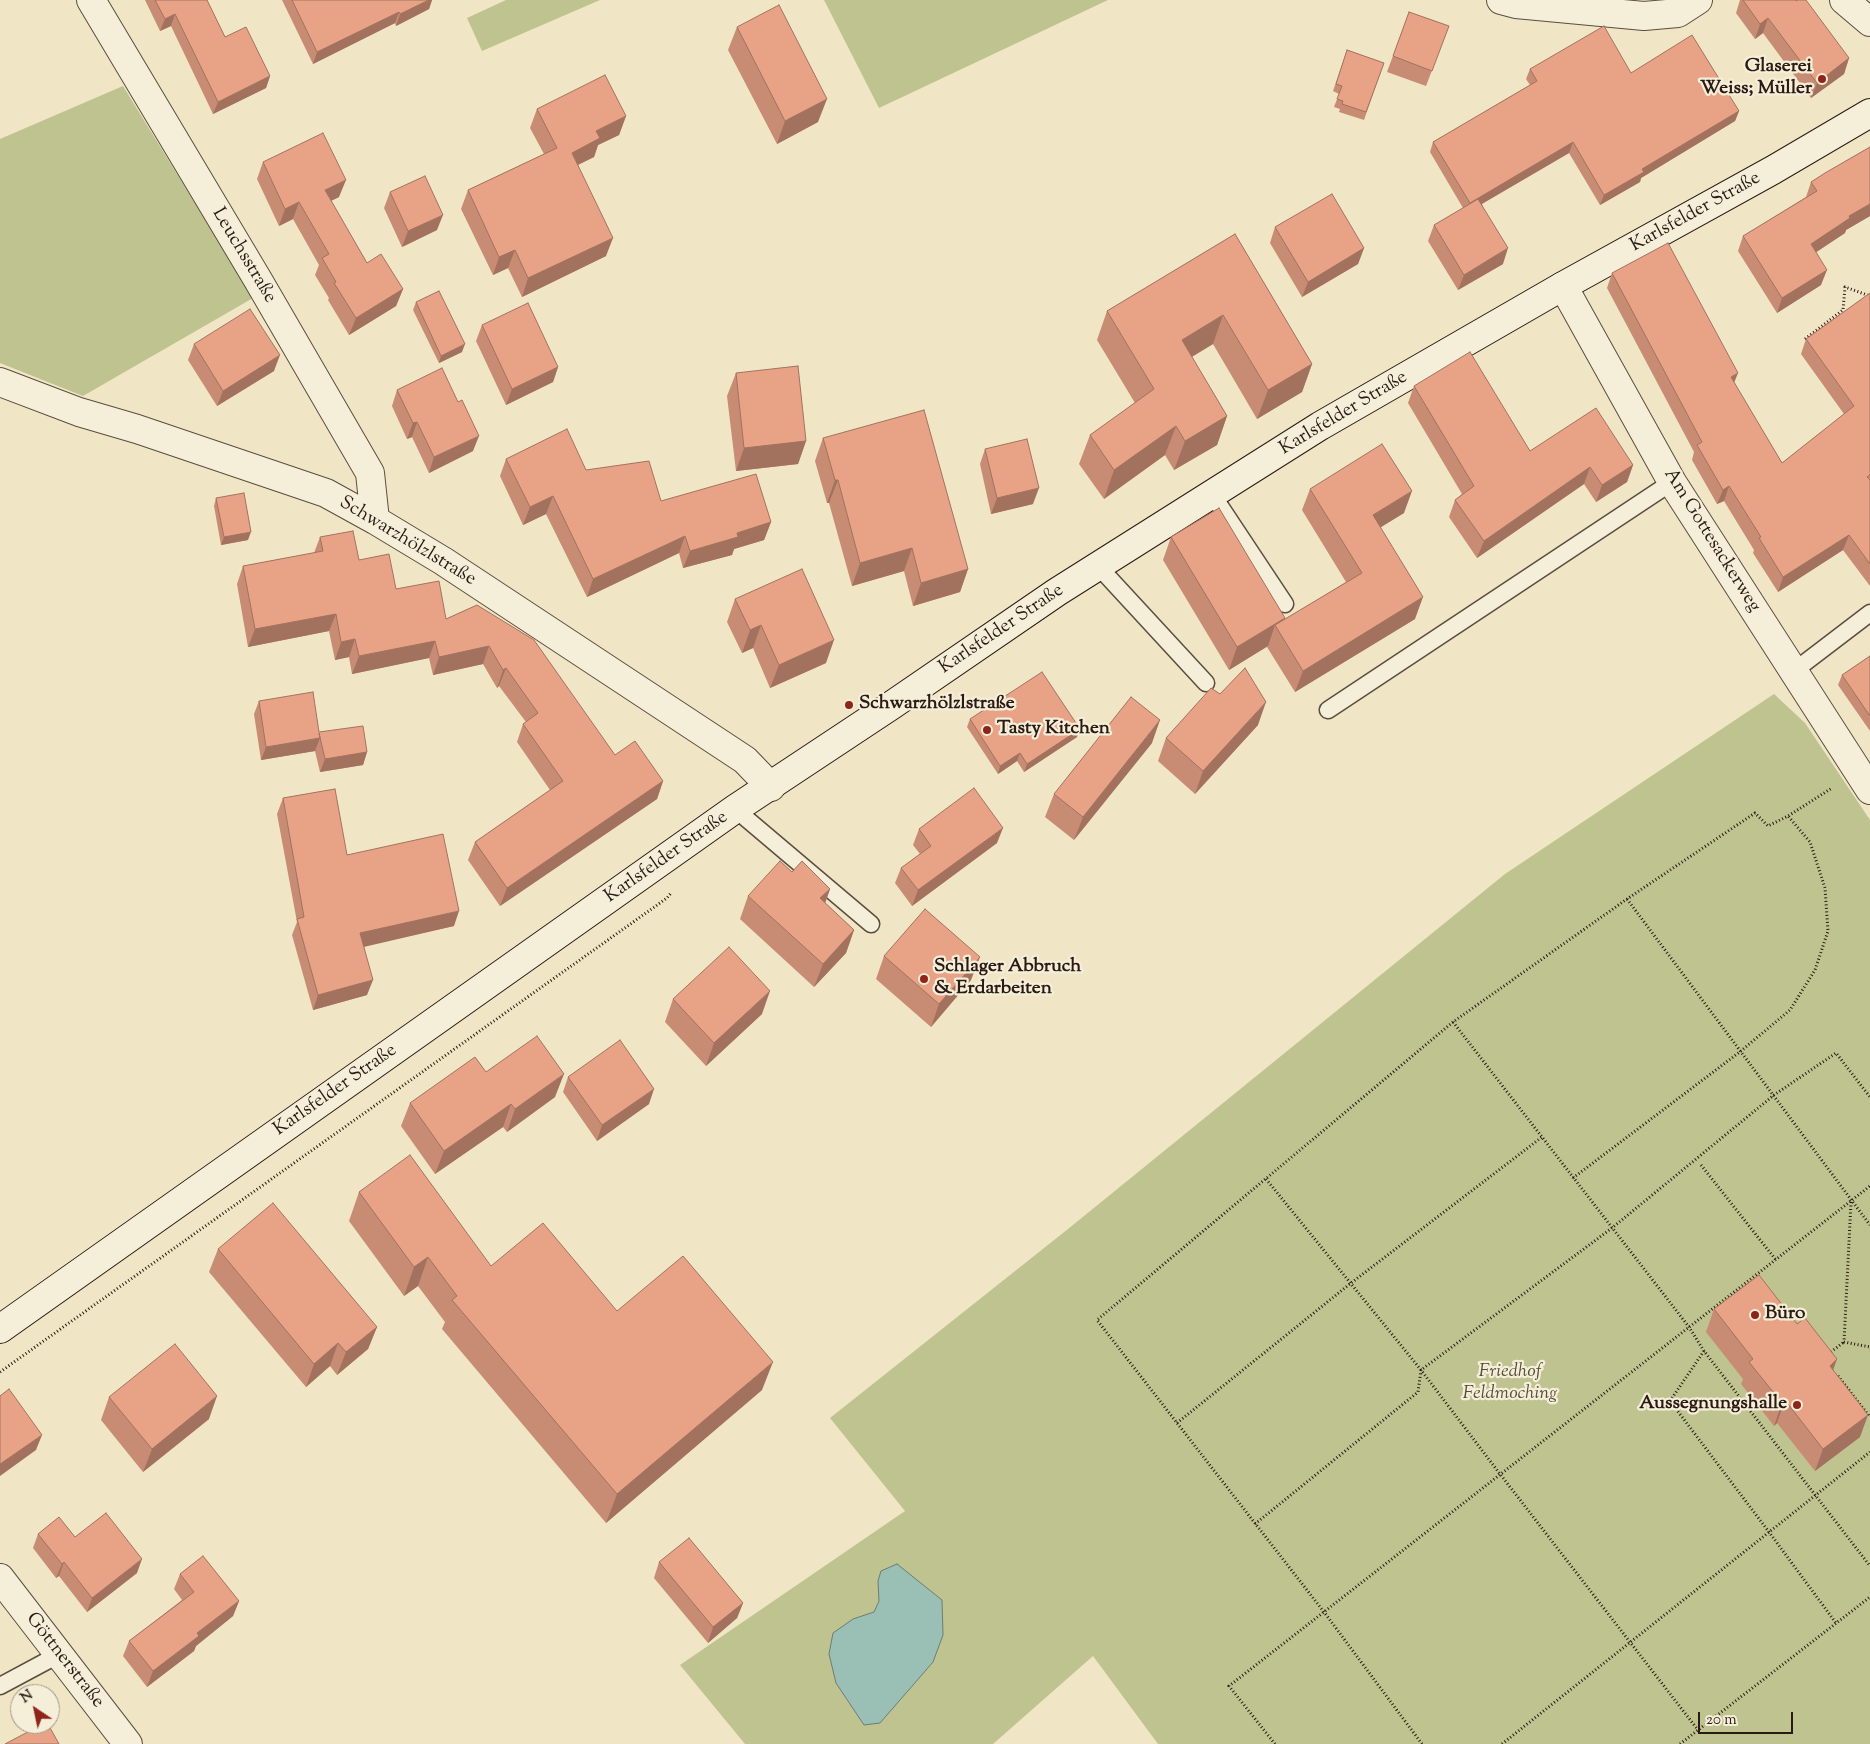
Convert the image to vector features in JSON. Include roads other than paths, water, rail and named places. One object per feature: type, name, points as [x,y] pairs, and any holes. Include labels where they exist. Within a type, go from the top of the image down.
[{"type":"street","name":"Leuchsstraße","points":[[91,0],[258,280],[370,473],[375,520]]},
{"type":"street","points":[[1501,0],[1516,4],[1644,16],[1678,13],[1698,0]]},
{"type":"street","points":[[1844,0],[1870,22]]},
{"type":"street","name":"Karlsfelder Straße","points":[[0,1329],[735,809],[1057,592],[1320,426],[1563,286],[1774,170],[1870,113]]},
{"type":"street","name":"Am Gottesackerweg","points":[[1563,286],[1672,482],[1864,781]]},
{"type":"street","name":"Schwarzhölzlstraße","points":[[0,382],[79,412],[137,429],[326,493],[443,561],[745,760],[770,787]]},
{"type":"street","name":"Göttnerstraße","points":[[0,1578],[128,1744]]},
{"type":"lane","points":[[1328,710],[1672,482]]},
{"type":"lane","points":[[1212,494],[1285,604]]},
{"type":"lane","points":[[1098,566],[1206,683]]},
{"type":"lane","points":[[1794,671],[1870,613]]},
{"type":"lane","points":[[735,809],[871,924]]},
{"type":"lane","points":[[0,1686],[58,1655]]},
{"type":"water","points":[[897,1564],[942,1600],[943,1635],[933,1662],[880,1723],[864,1725],[836,1683],[829,1654],[833,1633],[853,1619],[874,1612],[879,1601],[878,1581],[881,1571]]},
{"type":"place","name":"Glaserei Weiss; Müller","points":[[1822,79]]},
{"type":"place","name":"Schwarzhölzlstraße","points":[[849,705]]},
{"type":"place","name":"Tasty Kitchen","points":[[987,730]]},
{"type":"place","name":"Schlager Abbruch & Erdarbeiten","points":[[924,979]]},
{"type":"place","name":"Büro","points":[[1755,1315]]},
{"type":"place","name":"Aussegnungshalle","points":[[1797,1405]]},
{"type":"park label","name":"Friedhof Feldmoching","points":[[1510,1384]]}]
